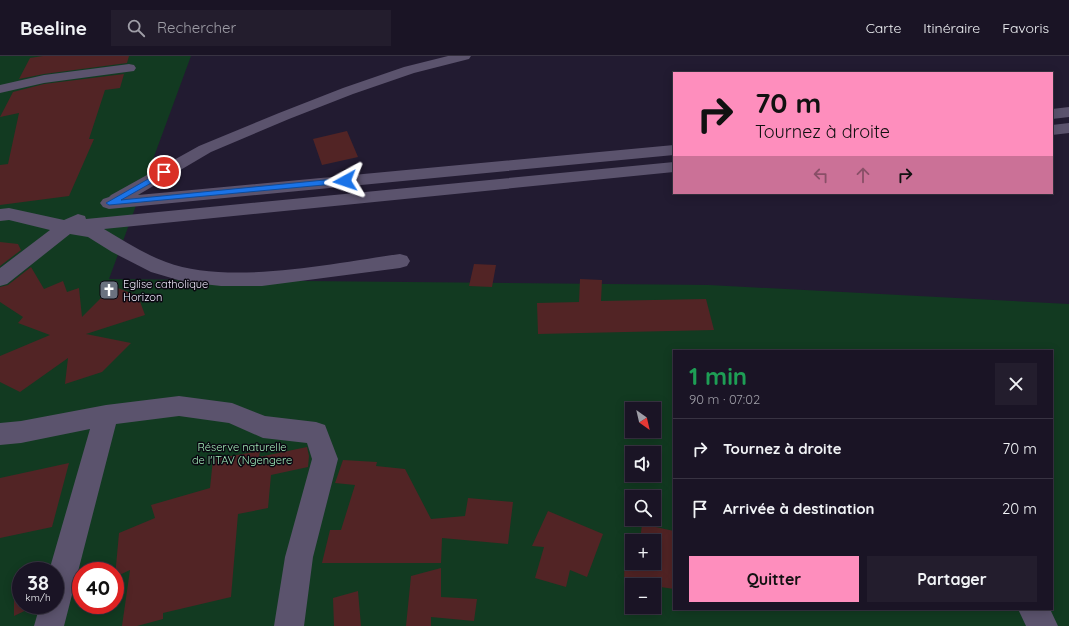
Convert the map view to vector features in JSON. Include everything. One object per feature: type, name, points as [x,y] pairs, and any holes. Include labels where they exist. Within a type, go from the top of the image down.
[{"type":"street","points":[[0,279],[66,227],[205,149],[348,91],[402,73],[464,56]]},
{"type":"street","points":[[0,89],[44,79],[129,68]]},
{"type":"street","points":[[1053,114],[1069,112]]},
{"type":"street","points":[[1053,130],[1069,128]]},
{"type":"street","points":[[109,203],[673,150]]},
{"type":"street","points":[[66,227],[673,167]]},
{"type":"street","points":[[0,215],[9,214],[66,227],[93,231],[119,247],[158,267],[185,275],[221,279],[262,279],[400,261]]},
{"type":"street","points":[[0,434],[21,432],[106,415],[179,406],[232,413],[263,427],[316,433],[325,459],[299,557],[289,626]]},
{"type":"street","points":[[49,626],[106,415]]},
{"type":"street","points":[[1034,610],[1044,626]]},
{"type":"green space","name":"Réserve naturelle de l'ITAV (Ngengere","points":[[0,56],[191,56],[109,279],[709,285],[1069,304],[1069,626],[0,626]]},
{"type":"building","points":[[43,56],[129,56],[127,63],[44,74],[19,79],[30,58]]},
{"type":"building","points":[[124,74],[120,88],[105,90],[89,139],[94,139],[69,196],[0,205],[0,165],[8,164],[19,113],[0,117],[13,92],[44,84]]},
{"type":"building","points":[[347,131],[358,157],[322,165],[313,139]]},
{"type":"building","points":[[0,242],[18,244],[21,250],[0,266]]},
{"type":"building","points":[[474,264],[496,265],[492,287],[469,286]]},
{"type":"building","points":[[31,267],[44,289],[63,281],[67,292],[79,288],[82,317],[113,286],[138,296],[145,315],[86,334],[131,343],[102,372],[65,384],[68,358],[20,392],[0,382],[0,356],[50,335],[18,323],[23,317],[0,302],[0,287],[8,285]]},
{"type":"building","points":[[580,279],[602,280],[601,301],[706,299],[714,330],[538,334],[537,303],[579,302]]},
{"type":"building","points":[[307,447],[309,456],[308,467],[271,475],[268,508],[238,514],[231,597],[163,613],[163,619],[137,626],[122,626],[130,570],[124,573],[124,562],[116,562],[119,533],[155,518],[151,505],[210,488],[213,459],[260,451],[259,457]]},
{"type":"building","points":[[343,460],[377,462],[376,466],[405,469],[431,519],[465,516],[468,498],[513,502],[508,544],[442,538],[441,563],[322,563],[330,530],[341,530],[355,485],[335,483]]},
{"type":"building","points":[[69,463],[52,527],[0,538],[0,478]]},
{"type":"building","points":[[548,511],[603,534],[587,577],[570,570],[566,587],[535,578],[544,547],[532,546]]},
{"type":"building","points":[[642,526],[651,526],[673,531],[673,589],[661,587],[661,578],[625,578],[624,582],[625,543],[625,570],[661,570],[661,534],[641,534]]},
{"type":"building","points":[[441,568],[441,597],[477,599],[474,621],[431,617],[431,626],[406,626],[411,576]]},
{"type":"building","points":[[358,591],[361,626],[334,626],[333,598]]},
{"type":"place","name":"Eglise catholique Horizon","points":[[109,290]]},
{"type":"route","points":[[164,172],[109,203],[345,181]]}]
